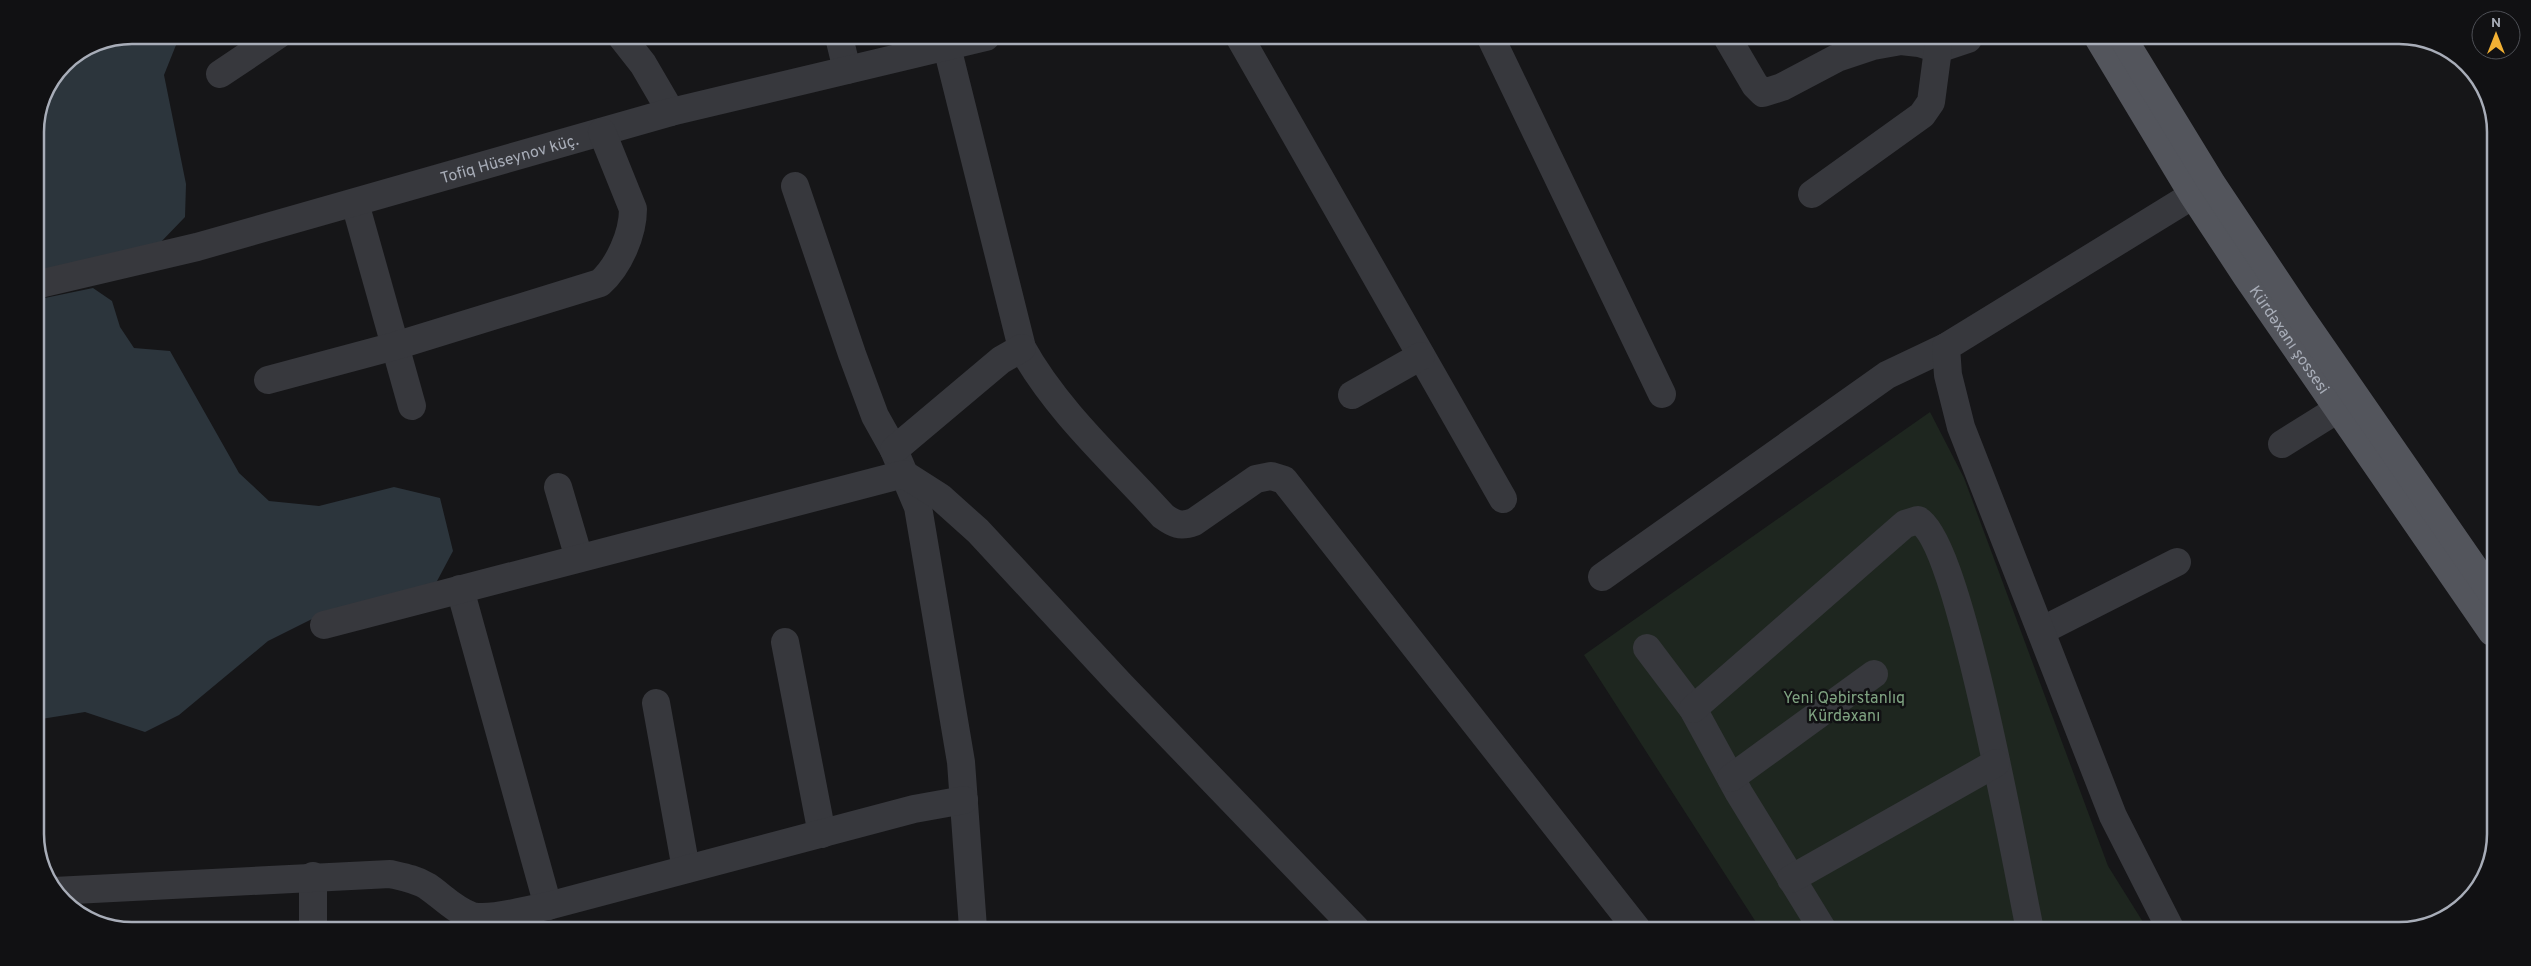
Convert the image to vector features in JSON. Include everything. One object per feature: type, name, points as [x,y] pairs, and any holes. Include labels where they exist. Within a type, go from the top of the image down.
[{"type":"main road","name":"Kürdəxanı şossesi","points":[[2101,44],[2193,195],[2487,625]]},
{"type":"main road","name":"Kürdəxanı şossesi","points":[[2126,44],[2239,225],[2487,585]]},
{"type":"street","points":[[220,74],[265,44]]},
{"type":"street","points":[[627,44],[643,64],[672,112]]},
{"type":"street","points":[[841,44],[847,70]]},
{"type":"street","name":"Tofiq Hüseynov küç.","points":[[44,283],[197,247],[672,112],[956,44]]},
{"type":"street","points":[[1243,44],[1503,499]]},
{"type":"street","points":[[1494,44],[1662,394]]},
{"type":"street","points":[[1731,44],[1755,85],[1762,93],[1772,92],[1837,58],[1869,44]]},
{"type":"street","points":[[1922,44],[1938,49],[1953,44]]},
{"type":"street","points":[[947,46],[1022,348],[1035,372],[1058,401],[1163,516],[1174,524],[1184,526],[1194,522],[1256,479],[1271,476],[1284,480],[1631,922]]},
{"type":"street","points":[[1812,194],[1922,115],[1931,102],[1938,49]]},
{"type":"street","points":[[268,380],[395,346],[600,283],[610,275],[616,265],[633,222],[633,209],[602,132]]},
{"type":"street","points":[[795,186],[875,416],[899,462],[918,507],[927,548],[961,762],[973,922]]},
{"type":"street","points":[[1602,577],[1887,375],[1946,347],[2193,195]]},
{"type":"street","points":[[355,203],[412,406]]},
{"type":"street","points":[[1946,347],[1948,375],[1962,427],[2113,816],[2167,922]]},
{"type":"street","points":[[324,625],[579,558],[899,462],[1001,360],[1022,348]]},
{"type":"street","points":[[1352,395],[1421,356]]},
{"type":"street","points":[[2282,444],[2338,409]]},
{"type":"street","points":[[899,462],[978,532],[1120,684],[1349,922]]},
{"type":"street","points":[[558,487],[579,558]]},
{"type":"street","points":[[1692,709],[1905,524],[1918,520],[1926,524],[1947,572],[1980,682],[2028,922]]},
{"type":"street","points":[[2041,631],[2177,562]]},
{"type":"street","points":[[460,589],[548,906]]},
{"type":"street","points":[[785,642],[822,834]]},
{"type":"street","points":[[1646,648],[1692,709],[1731,778],[1818,922]]},
{"type":"street","points":[[1731,778],[1874,674]]},
{"type":"street","points":[[656,703],[686,869]]},
{"type":"street","points":[[1792,879],[1996,763]]},
{"type":"street","points":[[64,890],[313,876],[390,874],[408,878],[426,886],[458,910],[473,916],[489,916],[548,906],[914,809],[964,800]]},
{"type":"street","points":[[313,876],[313,922]]},
{"type":"green space","name":"Yeni Qəbirstanlıq Kürdəxanı","points":[[1930,412],[1964,478],[2108,866],[2143,922],[1756,922],[1584,655]]},
{"type":"shaded area","points":[[176,44],[164,75],[186,184],[185,217],[158,245],[44,271],[45,114],[50,98],[69,69],[98,50],[114,45]]},
{"type":"shaded area","points":[[93,288],[112,301],[120,327],[134,348],[170,351],[239,473],[269,501],[319,506],[394,487],[440,498],[453,551],[436,583],[326,612],[268,641],[179,715],[145,732],[85,712],[44,719],[44,298]]}]
